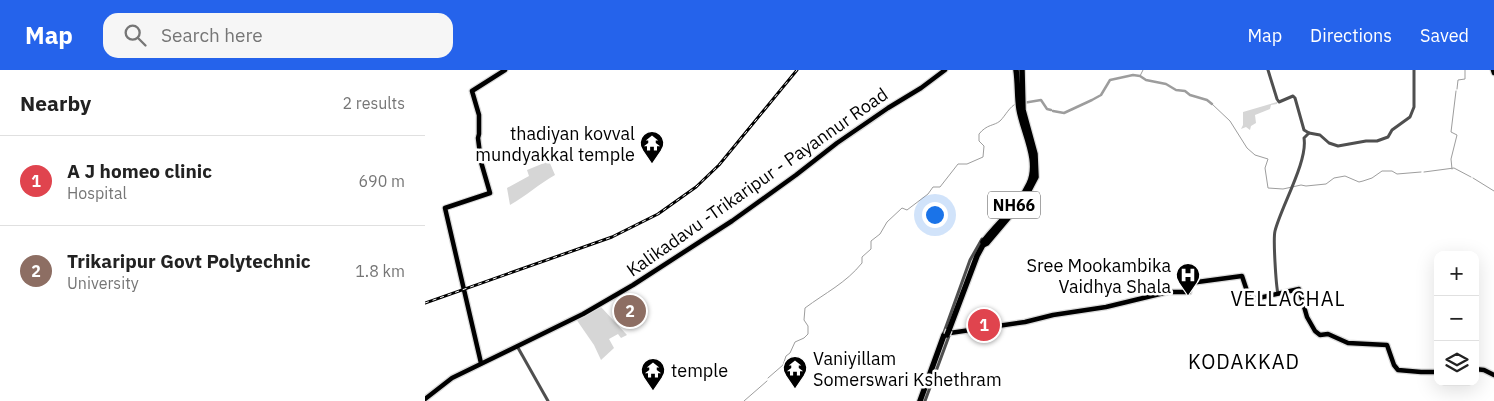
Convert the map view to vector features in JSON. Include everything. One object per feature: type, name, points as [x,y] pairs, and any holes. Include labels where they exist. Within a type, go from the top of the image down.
[{"type":"highway","name":"NH66","points":[[947,332],[968,270],[978,249],[1023,195],[1031,179],[1033,162],[1022,122],[1016,70]]},
{"type":"highway","name":"NH66","points":[[922,401],[973,263],[983,245],[987,243],[1025,198],[1036,177],[1035,154],[1023,110],[1022,70]]},
{"type":"main road","points":[[481,363],[445,208],[490,193],[481,162],[478,138],[479,115],[472,92],[505,70]]},
{"type":"main road","name":"Kalikadavu -Trikaripur - Payannur Road","points":[[425,399],[449,379],[592,310],[712,234],[796,175],[837,143],[945,70]]},
{"type":"main road","points":[[947,332],[1020,323],[1053,315],[1100,308],[1168,292],[1189,292],[1187,284],[1190,283],[1239,276],[1243,277],[1250,300],[1299,289],[1307,317],[1315,331],[1320,335],[1329,334],[1344,342],[1354,344],[1387,345],[1394,365],[1398,370],[1434,372]]},
{"type":"main road","points":[[1479,369],[1494,374]]},
{"type":"street","points":[[1268,70],[1279,102],[1293,96],[1305,130],[1309,133],[1320,135],[1329,143],[1338,146],[1365,141],[1377,141],[1388,137],[1392,130],[1410,117],[1414,107],[1414,70]]},
{"type":"street","points":[[922,401],[970,260],[983,238],[1022,192],[1029,180],[1031,162],[1021,128],[1022,122]]},
{"type":"street","points":[[1278,294],[1275,233],[1304,150],[1304,138],[1309,133]]},
{"type":"street","points":[[517,346],[548,401]]},
{"type":"shaded area","points":[[1277,102],[1277,104],[1271,105],[1270,109],[1255,115],[1256,123],[1251,126],[1250,130],[1246,127],[1241,129],[1243,125],[1243,112]]},
{"type":"shaded area","points":[[549,161],[555,175],[510,205],[507,188],[529,176],[527,170]]},
{"type":"shaded area","points":[[601,307],[627,335],[621,338],[618,334],[609,339],[614,348],[601,360],[594,345],[576,319]]},
{"type":"waterway","points":[[1140,76],[1143,70]]},
{"type":"waterway","points":[[1457,89],[1458,80],[1465,79],[1465,70]]},
{"type":"waterway","points":[[1053,111],[1064,113],[1101,95],[1110,80],[1133,75],[1166,84],[1176,90],[1185,91],[1190,95],[1207,100],[1212,104]]},
{"type":"waterway","points":[[1452,169],[1451,159],[1457,135],[1451,132],[1456,91]]},
{"type":"waterway","points":[[1023,103],[1041,100],[1047,109],[1051,110]]},
{"type":"waterway","points":[[768,378],[783,365],[786,356],[790,353],[795,342],[808,334],[808,326],[804,320],[805,308],[856,270],[862,263],[862,257],[871,249],[871,241],[880,234],[887,222],[902,208],[907,210],[928,194],[933,187],[940,187],[958,164],[967,164],[983,157],[984,146],[979,141],[979,134],[985,128],[998,123],[1017,103]]},
{"type":"waterway","points":[[1212,104],[1230,121],[1247,148],[1255,155],[1268,159],[1265,168],[1268,188],[1283,189],[1301,185],[1326,184],[1334,178],[1345,176],[1359,182],[1372,178],[1382,171],[1392,171],[1397,174],[1421,172]]},
{"type":"waterway","points":[[1424,172],[1454,168],[1471,177]]},
{"type":"waterway","points":[[1473,178],[1494,191]]},
{"type":"waterway","points":[[744,401],[767,381]]},
{"type":"railway","points":[[425,303],[612,237],[658,214],[696,187],[719,165],[797,70]]},
{"type":"place","name":"thadiyan kovval mundyakkal temple","points":[[652,164]]},
{"type":"place","name":"Sree Mookambika Vaidhya Shala","points":[[1188,296]]},
{"type":"place","name":"Trikaripur Govt Polytechnic","points":[[630,311]]},
{"type":"place","name":"A J homeo clinic","points":[[984,325]]},
{"type":"place","name":"Vaniyillam Somerswari Kshethram","points":[[795,389]]},
{"type":"place","name":"temple","points":[[653,391]]},
{"type":"district","name":"VELLACHAL","points":[[1288,298]]},
{"type":"district","name":"KODAKKAD","points":[[1244,361]]}]
